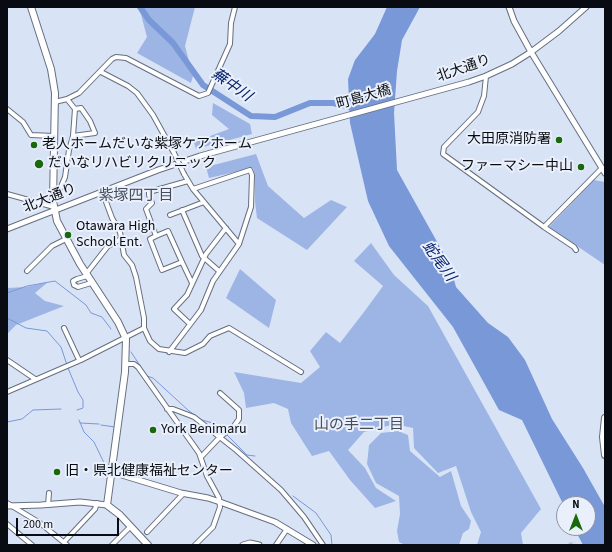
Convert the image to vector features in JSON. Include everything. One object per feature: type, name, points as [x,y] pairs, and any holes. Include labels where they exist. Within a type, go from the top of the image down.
[{"type":"main road","points":[[32,7],[50,70],[55,102],[54,208],[57,221],[86,275],[118,322],[126,339],[126,364],[112,472],[106,505],[130,526],[148,545]]},
{"type":"main road","points":[[605,418],[605,455]]},
{"type":"street","points":[[55,102],[67,99],[79,93],[112,59],[126,58],[199,96],[208,92],[231,42],[231,23],[235,7]]},
{"type":"street","points":[[509,7],[514,21],[531,52],[604,169],[544,227]]},
{"type":"street","name":"北大通り","points":[[402,100],[486,76],[512,64],[559,31],[586,7]]},
{"type":"street","points":[[101,72],[128,86],[137,93],[153,115],[193,189],[239,244]]},
{"type":"street","points":[[486,76],[484,96],[478,112],[444,147],[443,154],[574,247],[576,250]]},
{"type":"street","points":[[54,194],[60,189],[65,177],[69,150],[73,136],[75,109],[67,99]]},
{"type":"street","name":"町島大橋","points":[[332,120],[402,100]]},
{"type":"street","points":[[73,136],[95,133],[90,121],[81,108],[75,109]]},
{"type":"street","points":[[7,109],[23,122],[31,135],[54,136]]},
{"type":"street","name":"北大通り","points":[[7,229],[54,208],[200,156],[332,120]]},
{"type":"street","points":[[169,352],[204,304],[207,292],[219,271],[239,244],[251,207],[252,175],[250,170],[193,189]]},
{"type":"street","points":[[156,236],[146,209],[152,203],[148,195],[149,192],[188,181]]},
{"type":"street","points":[[102,191],[112,218],[120,232],[124,255],[132,265],[136,277],[144,318],[144,328],[150,342],[158,349],[169,352],[185,353],[192,351],[203,344],[210,336],[229,328],[301,372]]},
{"type":"street","points":[[7,194],[54,208]]},
{"type":"street","points":[[170,215],[204,202]]},
{"type":"street","points":[[182,210],[204,258],[219,271]]},
{"type":"street","points":[[190,324],[174,309],[187,296],[204,258],[226,228]]},
{"type":"street","points":[[182,262],[162,270],[150,239],[168,232],[192,283]]},
{"type":"street","points":[[27,271],[52,246],[66,239]]},
{"type":"street","points":[[91,283],[78,287],[74,285],[73,281],[86,275],[108,246],[121,239]]},
{"type":"street","points":[[64,328],[79,360]]},
{"type":"street","points":[[7,392],[126,339],[144,328]]},
{"type":"street","points":[[7,360],[35,379]]},
{"type":"street","points":[[126,364],[134,364],[138,367],[201,457],[207,476],[220,502],[213,528],[195,545]]},
{"type":"street","points":[[201,457],[219,438],[234,426],[239,419],[239,410],[220,393]]},
{"type":"street","points":[[168,410],[173,409],[194,417],[281,490],[304,517],[323,545]]},
{"type":"street","points":[[112,472],[183,494],[208,498],[220,502],[275,522],[313,545]]},
{"type":"street","points":[[48,505],[50,493]]},
{"type":"street","points":[[147,532],[183,494]]},
{"type":"street","points":[[10,506],[80,502],[106,505]]},
{"type":"street","points":[[7,503],[40,523],[65,544],[95,509],[97,503]]},
{"type":"street","points":[[7,524],[32,545]]},
{"type":"street","points":[[112,545],[130,526]]},
{"type":"street","points":[[276,545],[287,529]]},
{"type":"street","points":[[243,545],[250,543],[259,545]]},
{"type":"shaded area","points":[[139,7],[195,7],[185,46],[193,76],[191,83],[137,53],[147,37]]},
{"type":"shaded area","points":[[213,103],[250,124],[252,134],[196,149],[194,142],[229,129],[212,115]]},
{"type":"shaded area","points":[[256,154],[268,186],[304,218],[331,200],[347,207],[307,250],[257,218],[255,202],[255,175],[253,168],[209,178],[206,167]]},
{"type":"shaded area","points":[[594,180],[605,182],[605,265],[549,227]]},
{"type":"shaded area","points":[[371,243],[394,275],[428,306],[541,509],[521,533],[523,545],[477,545],[481,532],[471,512],[456,466],[438,473],[414,448],[413,428],[395,424],[364,432],[348,450],[365,468],[376,488],[396,501],[375,508],[350,480],[329,451],[312,456],[291,423],[288,409],[274,403],[246,408],[244,393],[234,372],[301,383],[320,367],[310,351],[326,332],[340,343],[364,312],[383,286],[354,261]]},
{"type":"shaded area","points":[[240,269],[276,300],[269,328],[226,298]]},
{"type":"shaded area","points":[[48,282],[35,293],[45,301],[64,306],[16,325],[7,334],[7,288],[26,287]]},
{"type":"shaded area","points":[[398,431],[408,435],[410,451],[440,477],[451,471],[461,506],[471,521],[469,529],[463,533],[459,545],[405,545],[399,542],[397,531],[400,514],[399,496],[376,483],[367,464],[369,445],[381,433]]},
{"type":"water","name":"蛇尾川","points":[[387,7],[420,7],[402,40],[397,71],[394,113],[397,170],[450,265],[456,287],[488,323],[508,337],[525,360],[552,419],[583,468],[605,507],[605,545],[583,545],[578,536],[596,536],[596,496],[559,496],[522,420],[499,410],[453,327],[389,246],[368,201],[350,123],[348,79],[355,60],[375,34]]},
{"type":"waterway","name":"蕪中川","points":[[140,7],[149,20],[173,43],[203,85],[251,116],[275,117],[310,103],[333,103],[356,108]]},
{"type":"waterway","points":[[7,293],[27,286],[55,281],[86,305],[91,313],[102,317],[111,329]]},
{"type":"waterway","points":[[7,318],[26,328],[47,331],[61,347],[67,365]]},
{"type":"waterway","points":[[131,352],[147,376],[153,378],[189,411],[202,420],[213,423],[224,432]]},
{"type":"waterway","points":[[68,368],[83,400],[83,408],[77,410]]},
{"type":"waterway","points":[[7,422],[22,419],[33,410],[61,409]]},
{"type":"waterway","points":[[79,420],[84,432],[94,442],[105,465]]},
{"type":"waterway","points":[[80,423],[99,424]]},
{"type":"waterway","points":[[101,425],[115,427]]},
{"type":"waterway","points":[[226,434],[247,455],[255,456]]},
{"type":"waterway","points":[[293,496],[316,513],[331,535],[332,545]]},
{"type":"tunnel","points":[[569,545],[575,543]]},
{"type":"place","name":"大田原消防署","points":[[559,140]]},
{"type":"place","name":"老人ホームだいな紫塚ケアホーム","points":[[34,145]]},
{"type":"place","name":"だいなリハビリクリニック","points":[[39,164]]},
{"type":"place","name":"ファーマシー中山","points":[[581,167]]},
{"type":"place","name":"Otawara High School Ent.","points":[[68,235]]},
{"type":"place","name":"York Benimaru","points":[[153,430]]},
{"type":"place","name":"旧・県北健康福祉センター","points":[[57,472]]},
{"type":"district","name":"紫塚四丁目","points":[[136,197]]},
{"type":"district","name":"山の手二丁目","points":[[359,426]]}]
